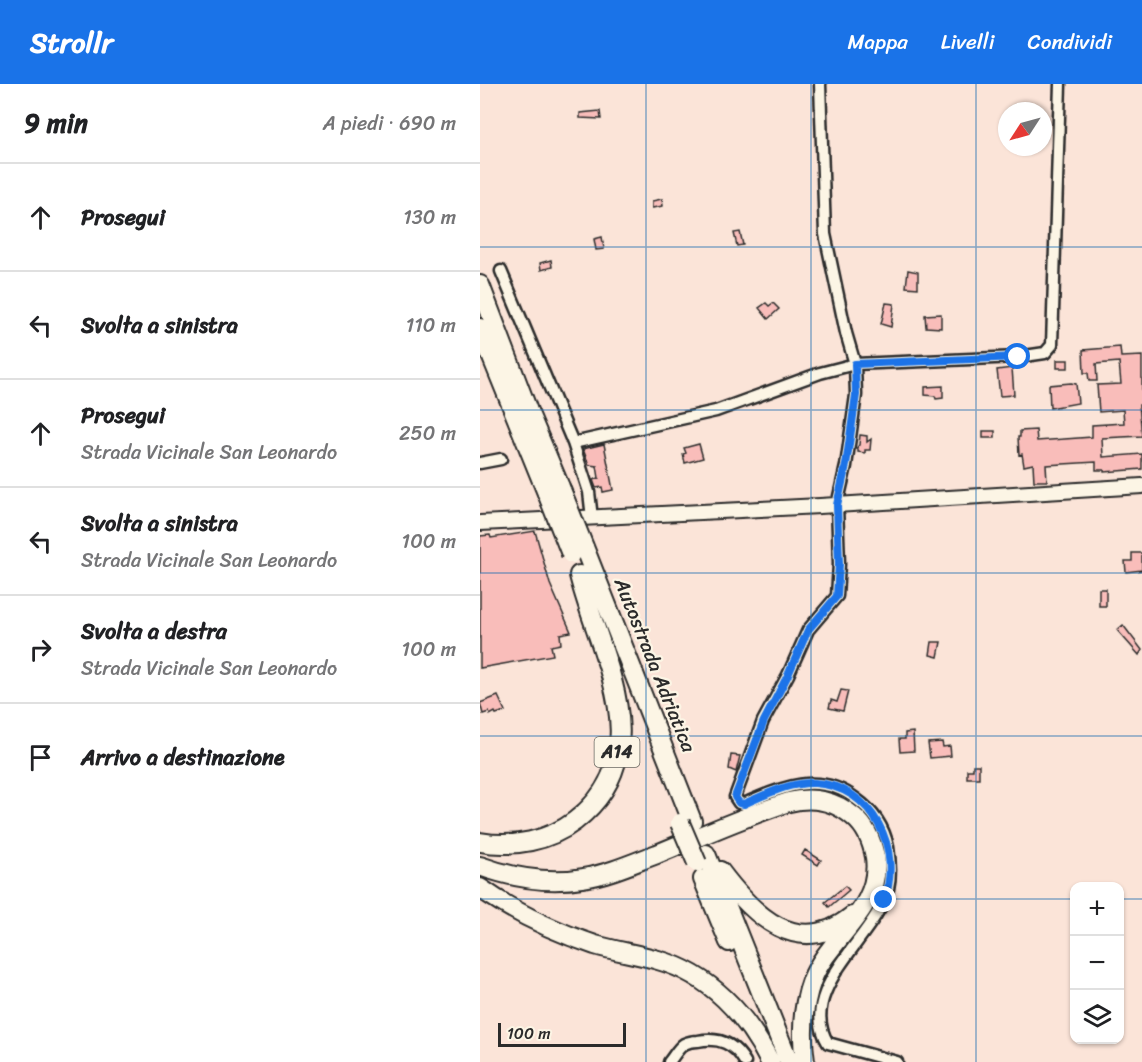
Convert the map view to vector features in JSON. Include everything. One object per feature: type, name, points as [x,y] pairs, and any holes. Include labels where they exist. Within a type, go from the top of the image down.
[{"type":"highway","name":"Autostrada Adriatica","points":[[480,285],[528,411],[553,490]]},
{"type":"highway","name":"Autostrada Adriatica","points":[[480,328],[553,490],[686,822]]},
{"type":"highway","name":"Autostrada Adriatica","points":[[578,550],[579,575],[789,1062]]},
{"type":"highway","name":"A14","points":[[480,842],[500,844],[524,842],[562,830],[589,808],[612,774],[620,737],[618,698],[579,575]]},
{"type":"highway","points":[[480,866],[530,879],[583,878],[618,870],[775,806],[797,800],[815,800],[833,804],[849,813],[865,829],[870,839],[874,850],[876,873],[871,892],[861,914],[823,960],[813,979],[804,1012],[802,1031],[805,1062]]},
{"type":"highway","name":"Autostrada Adriatica","points":[[702,859],[777,1062]]},
{"type":"highway","points":[[702,859],[754,911],[785,930],[806,934],[835,928],[854,914],[866,901]]},
{"type":"highway","points":[[480,888],[501,903],[547,927],[597,945],[660,960],[694,974],[718,991],[746,1022],[770,1062]]},
{"type":"main road","points":[[480,523],[837,505],[1142,486]]},
{"type":"street","points":[[820,84],[825,234],[855,364],[856,395],[846,465],[837,505],[839,564],[837,596],[808,630],[764,721],[735,797],[739,803],[744,804],[789,786],[815,783],[831,785],[849,793],[865,805],[883,830],[890,860],[888,888],[877,912],[831,980],[823,1001],[820,1020],[828,1043],[897,1062]]},
{"type":"street","points":[[573,443],[716,411],[820,373],[855,364],[1018,357],[1046,353],[1052,345],[1060,84]]},
{"type":"street","points":[[501,271],[573,443],[589,492],[592,518]]},
{"type":"street","points":[[480,463],[501,459]]},
{"type":"street","points":[[669,1062],[685,1043],[703,1040],[720,1040],[727,1043],[734,1047],[745,1062]]},
{"type":"building","points":[[600,111],[601,119],[580,118],[580,113]]},
{"type":"building","points":[[662,199],[663,206],[652,208],[652,201]]},
{"type":"building","points":[[740,232],[743,245],[737,246],[734,233]]},
{"type":"building","points":[[602,237],[604,249],[596,250],[594,239]]},
{"type":"building","points":[[551,260],[552,267],[541,270],[540,263]]},
{"type":"building","points":[[908,270],[918,272],[918,288],[906,287]]},
{"type":"building","points":[[766,303],[769,306],[773,303],[779,309],[768,319],[759,308]]},
{"type":"building","points":[[886,303],[894,304],[891,327],[881,324]]},
{"type":"building","points":[[941,314],[941,328],[926,327],[925,315]]},
{"type":"building","points":[[1120,347],[1121,357],[1142,356],[1142,405],[1139,405],[1142,436],[1102,438],[1103,457],[1142,454],[1142,469],[1104,472],[1104,470],[1096,470],[1096,462],[1046,465],[1047,481],[1034,481],[1033,464],[1024,466],[1022,454],[1019,455],[1020,431],[1036,430],[1037,441],[1092,437],[1092,425],[1124,423],[1123,410],[1099,412],[1097,385],[1121,384],[1119,362],[1096,364],[1097,381],[1089,381],[1088,373],[1084,373],[1083,350]]},
{"type":"building","points":[[1057,360],[1068,360],[1068,368],[1057,368]]},
{"type":"building","points":[[1012,368],[1014,395],[1000,396],[997,370]]},
{"type":"building","points":[[1076,384],[1078,403],[1050,408],[1049,385]]},
{"type":"building","points":[[943,386],[943,398],[936,399],[935,396],[925,395],[925,387]]},
{"type":"building","points":[[983,431],[995,431],[995,438],[983,438]]},
{"type":"building","points":[[860,435],[867,436],[867,442],[871,439],[870,450],[865,450],[865,453],[858,452],[856,449]]},
{"type":"building","points":[[604,444],[613,490],[603,492],[602,487],[596,488],[593,480],[599,478],[597,466],[589,465],[583,449]]},
{"type":"building","points":[[699,444],[703,458],[685,463],[684,448]]},
{"type":"building","points":[[535,531],[550,584],[571,632],[560,634],[561,644],[551,646],[553,655],[480,668],[480,536],[490,535],[491,538]]},
{"type":"building","points":[[1132,553],[1142,553],[1142,570],[1126,572],[1125,561],[1132,561]]},
{"type":"building","points":[[1099,589],[1106,589],[1106,606],[1099,606]]},
{"type":"building","points":[[1123,625],[1142,650],[1139,655],[1117,630]]},
{"type":"building","points":[[932,642],[941,642],[938,657],[930,655]]},
{"type":"building","points":[[841,690],[848,691],[843,711],[829,708],[831,700],[837,702]]},
{"type":"building","points":[[498,696],[505,711],[490,715],[489,712],[483,714],[480,703]]},
{"type":"building","points":[[913,732],[914,751],[900,752],[899,739],[905,739],[905,733]]},
{"type":"building","points":[[942,742],[943,747],[950,746],[951,756],[930,758],[928,743]]},
{"type":"building","points":[[731,755],[740,756],[736,772],[729,769]]},
{"type":"building","points":[[973,765],[979,765],[979,778],[967,778],[967,770],[973,770]]},
{"type":"building","points":[[805,850],[821,860],[818,865],[802,855]]},
{"type":"building","points":[[845,886],[849,890],[829,907],[825,902]]},
{"type":"route","points":[[884,900],[888,888],[890,860],[883,830],[865,805],[849,793],[831,785],[815,783],[776,789],[744,804],[739,803],[735,797],[764,721],[808,630],[837,596],[839,564],[837,505],[846,465],[856,395],[855,364],[1018,357]]}]
